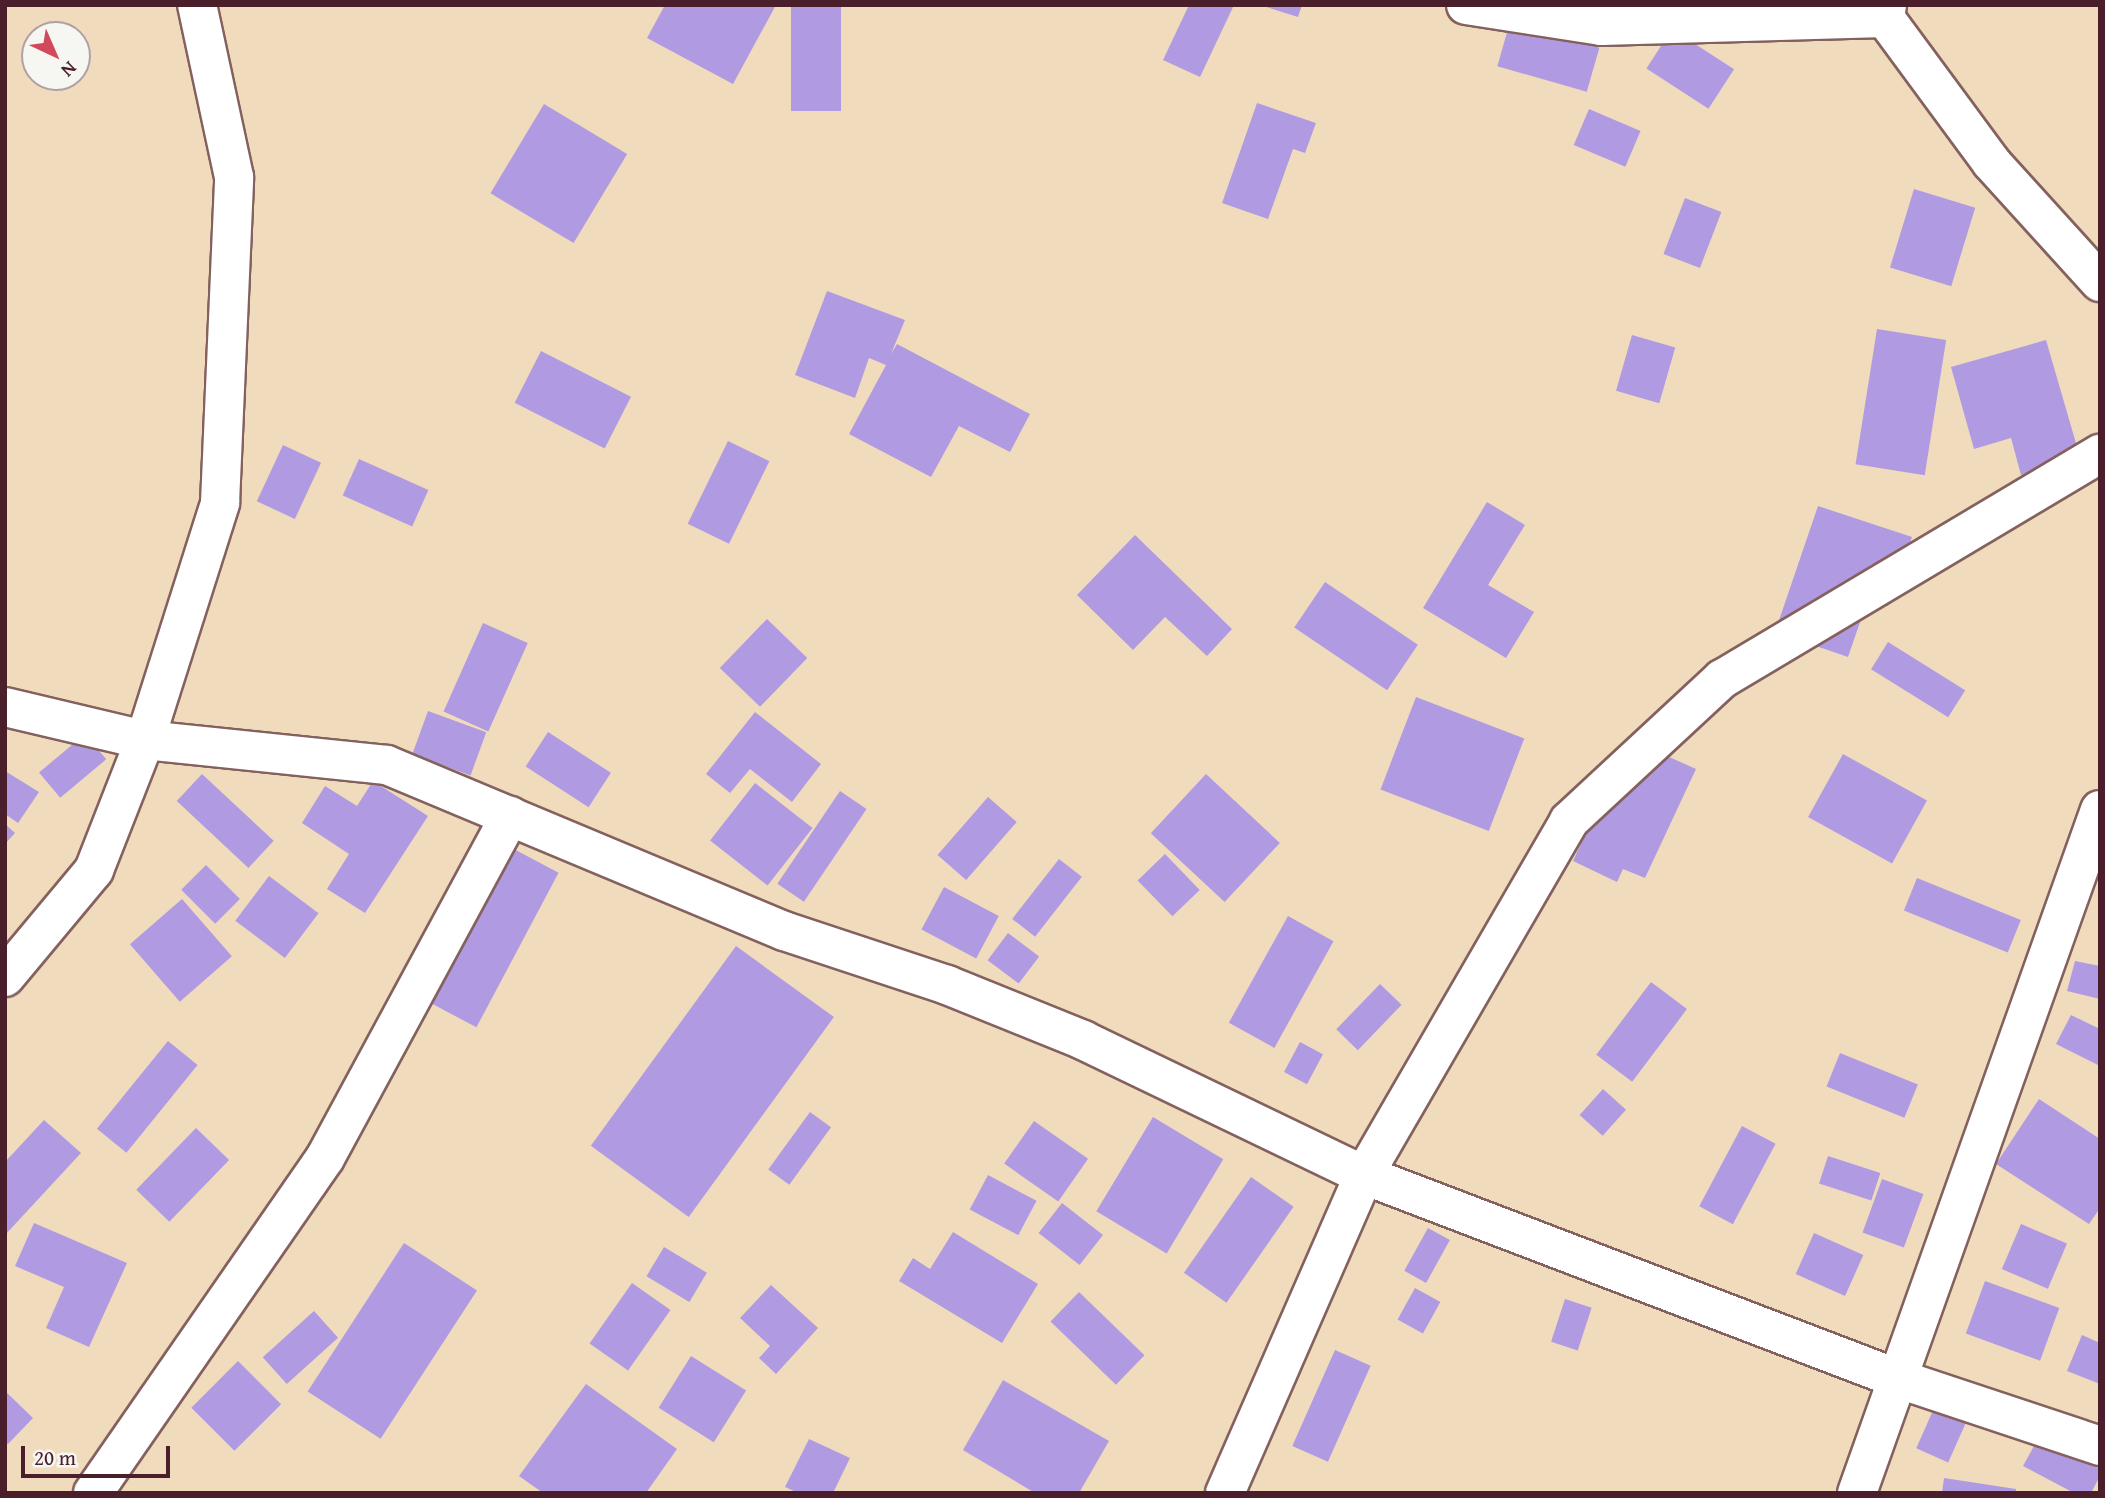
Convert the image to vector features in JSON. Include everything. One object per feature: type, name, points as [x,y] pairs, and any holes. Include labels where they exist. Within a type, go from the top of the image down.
[{"type":"street","points":[[5,977],[94,870],[145,740],[220,503],[234,177],[197,5]]},
{"type":"street","points":[[1466,5],[1601,26],[1885,10],[1991,162],[2100,282]]},
{"type":"street","points":[[1225,1493],[1364,1175],[1569,821],[1722,679],[2100,454]]},
{"type":"street","points":[[5,707],[145,740],[387,765],[784,931],[947,985],[1083,1040],[1364,1175],[1896,1378],[2100,1446]]},
{"type":"street","points":[[1857,1493],[2100,810]]},
{"type":"street","points":[[93,1493],[325,1158],[510,816]]},
{"type":"building","points":[[665,5],[776,5],[733,84],[647,38]]},
{"type":"building","points":[[791,5],[841,5],[841,111],[791,111]]},
{"type":"building","points":[[1189,5],[1234,5],[1200,77],[1163,60]]},
{"type":"building","points":[[1260,5],[1302,5],[1298,17]]},
{"type":"building","points":[[1510,22],[1599,48],[1587,92],[1497,66]]},
{"type":"building","points":[[1672,29],[1734,69],[1708,109],[1646,68]]},
{"type":"building","points":[[1257,103],[1316,123],[1305,153],[1293,149],[1268,219],[1222,203]]},
{"type":"building","points":[[544,104],[627,154],[574,243],[490,193]]},
{"type":"building","points":[[1589,109],[1641,131],[1625,167],[1574,145]]},
{"type":"building","points":[[1914,189],[1975,208],[1951,286],[1890,267]]},
{"type":"building","points":[[1685,198],[1721,212],[1700,268],[1663,254]]},
{"type":"building","points":[[827,291],[905,320],[891,354],[897,344],[1030,414],[1010,452],[959,426],[931,477],[849,434],[886,365],[869,358],[855,398],[795,375]]},
{"type":"building","points":[[1877,329],[1946,340],[1925,475],[1856,464]]},
{"type":"building","points":[[1632,335],[1675,347],[1659,403],[1616,391]]},
{"type":"building","points":[[2046,340],[2080,457],[2021,475],[2011,438],[1974,449],[1951,367]]},
{"type":"building","points":[[541,351],[631,397],[605,449],[515,403]]},
{"type":"building","points":[[728,441],[769,461],[729,544],[688,524]]},
{"type":"building","points":[[283,445],[321,463],[295,519],[257,501]]},
{"type":"building","points":[[359,459],[428,490],[412,526],[343,496]]},
{"type":"building","points":[[1487,502],[1525,525],[1488,585],[1534,612],[1506,658],[1423,608]]},
{"type":"building","points":[[1818,506],[1912,537],[1888,606],[1868,599],[1848,657],[1775,632]]},
{"type":"building","points":[[1135,535],[1232,629],[1207,656],[1165,617],[1133,650],[1077,595]]},
{"type":"building","points":[[1325,582],[1418,645],[1387,690],[1294,628]]},
{"type":"building","points":[[767,619],[807,658],[760,707],[720,668]]},
{"type":"building","points":[[483,623],[528,643],[488,732],[444,712]]},
{"type":"building","points":[[1888,642],[1965,690],[1948,717],[1871,669]]},
{"type":"building","points":[[1416,697],[1524,739],[1489,831],[1381,789]]},
{"type":"building","points":[[428,711],[486,732],[471,775],[412,754]]},
{"type":"building","points":[[755,712],[821,764],[792,802],[750,769],[730,793],[706,774]]},
{"type":"building","points":[[548,732],[611,773],[589,807],[526,766]]},
{"type":"building","points":[[85,734],[106,759],[60,798],[39,773]]},
{"type":"building","points":[[1629,739],[1696,769],[1645,878],[1623,869],[1617,882],[1573,861]]},
{"type":"building","points":[[1843,754],[1927,801],[1892,864],[1808,817]]},
{"type":"building","points":[[5,771],[39,792],[18,823],[5,814]]},
{"type":"building","points":[[202,774],[274,841],[248,868],[177,801]]},
{"type":"building","points":[[1206,774],[1280,843],[1225,902],[1151,833]]},
{"type":"building","points":[[373,781],[428,816],[365,913],[327,889],[349,854],[302,823],[325,786],[357,806]]},
{"type":"building","points":[[755,783],[813,828],[768,885],[710,841]]},
{"type":"building","points":[[840,791],[867,809],[804,902],[777,884]]},
{"type":"building","points":[[988,797],[1017,822],[966,880],[937,855]]},
{"type":"building","points":[[5,824],[15,833],[5,844]]},
{"type":"building","points":[[510,847],[559,873],[476,1027],[428,1002]]},
{"type":"building","points":[[1165,854],[1200,890],[1172,916],[1138,880]]},
{"type":"building","points":[[1059,859],[1082,877],[1035,937],[1012,919]]},
{"type":"building","points":[[206,865],[240,899],[215,924],[181,890]]},
{"type":"building","points":[[269,876],[319,913],[285,958],[235,921]]},
{"type":"building","points":[[1917,878],[2021,920],[2008,952],[1904,910]]},
{"type":"building","points":[[944,887],[999,916],[976,958],[921,929]]},
{"type":"building","points":[[182,899],[232,956],[180,1002],[130,944]]},
{"type":"building","points":[[1288,916],[1333,941],[1274,1048],[1229,1023]]},
{"type":"building","points":[[1008,933],[1039,956],[1019,984],[988,960]]},
{"type":"building","points":[[736,946],[834,1017],[689,1217],[591,1146]]},
{"type":"building","points":[[2075,961],[2100,966],[2100,999],[2067,991]]},
{"type":"building","points":[[1651,982],[1687,1009],[1632,1082],[1596,1055]]},
{"type":"building","points":[[1380,984],[1402,1005],[1358,1050],[1336,1029]]},
{"type":"building","points":[[2071,1015],[2100,1029],[2100,1066],[2056,1044]]},
{"type":"building","points":[[168,1041],[198,1065],[126,1153],[97,1129]]},
{"type":"building","points":[[1300,1042],[1323,1054],[1307,1084],[1284,1072]]},
{"type":"building","points":[[1840,1053],[1918,1084],[1904,1118],[1827,1086]]},
{"type":"building","points":[[1603,1089],[1626,1110],[1603,1136],[1580,1115]]},
{"type":"building","points":[[2039,1099],[2100,1139],[2100,1208],[2089,1224],[1996,1164]]},
{"type":"building","points":[[810,1112],[831,1127],[789,1185],[768,1169]]},
{"type":"building","points":[[1153,1117],[1223,1159],[1167,1254],[1096,1211]]},
{"type":"building","points":[[44,1120],[81,1153],[5,1235],[5,1162]]},
{"type":"building","points":[[1034,1121],[1088,1159],[1058,1201],[1004,1164]]},
{"type":"building","points":[[1742,1126],[1776,1144],[1733,1224],[1699,1206]]},
{"type":"building","points":[[196,1128],[229,1160],[169,1222],[136,1190]]},
{"type":"building","points":[[1828,1156],[1880,1173],[1871,1201],[1819,1184]]},
{"type":"building","points":[[988,1175],[1037,1201],[1018,1235],[970,1209]]},
{"type":"building","points":[[1251,1177],[1294,1207],[1226,1303],[1184,1273]]},
{"type":"building","points":[[1882,1179],[1923,1194],[1904,1248],[1863,1233]]},
{"type":"building","points":[[1062,1203],[1103,1235],[1080,1265],[1039,1233]]},
{"type":"building","points":[[34,1223],[127,1263],[89,1347],[46,1328],[64,1287],[15,1266]]},
{"type":"building","points":[[2021,1224],[2067,1244],[2048,1289],[2002,1269]]},
{"type":"building","points":[[1428,1228],[1450,1240],[1426,1283],[1404,1271]]},
{"type":"building","points":[[953,1232],[1038,1284],[1002,1343],[899,1281],[913,1258],[930,1269]]},
{"type":"building","points":[[1814,1233],[1863,1255],[1845,1296],[1796,1274]]},
{"type":"building","points":[[404,1243],[477,1290],[381,1439],[308,1391]]},
{"type":"building","points":[[664,1247],[707,1273],[689,1302],[646,1276]]},
{"type":"building","points":[[1985,1281],[2059,1308],[2040,1361],[1966,1334]]},
{"type":"building","points":[[632,1283],[671,1310],[628,1371],[590,1344]]},
{"type":"building","points":[[771,1285],[818,1328],[776,1374],[759,1358],[770,1346],[740,1318]]},
{"type":"building","points":[[1415,1288],[1440,1302],[1423,1334],[1398,1319]]},
{"type":"building","points":[[1079,1292],[1144,1355],[1116,1385],[1051,1321]]},
{"type":"building","points":[[1565,1299],[1592,1308],[1578,1350],[1551,1342]]},
{"type":"building","points":[[314,1311],[338,1338],[287,1384],[263,1357]]},
{"type":"building","points":[[2082,1335],[2100,1343],[2100,1384],[2067,1371]]},
{"type":"building","points":[[1335,1350],[1371,1366],[1328,1462],[1292,1446]]},
{"type":"building","points":[[691,1356],[746,1390],[714,1442],[659,1408]]},
{"type":"building","points":[[238,1361],[281,1404],[234,1451],[191,1408]]},
{"type":"building","points":[[1003,1380],[1109,1441],[1079,1493],[1035,1493],[963,1450]]},
{"type":"building","points":[[586,1384],[677,1449],[646,1493],[543,1493],[519,1476]]},
{"type":"building","points":[[5,1391],[33,1418],[8,1444],[5,1442]]},
{"type":"building","points":[[1939,1397],[1971,1411],[1948,1462],[1916,1448]]},
{"type":"building","points":[[2040,1435],[2100,1466],[2100,1476],[2091,1493],[2074,1493],[2023,1466]]},
{"type":"building","points":[[809,1439],[850,1458],[833,1493],[798,1493],[785,1487]]},
{"type":"building","points":[[1944,1478],[2016,1489],[2016,1493],[1942,1493]]}]
